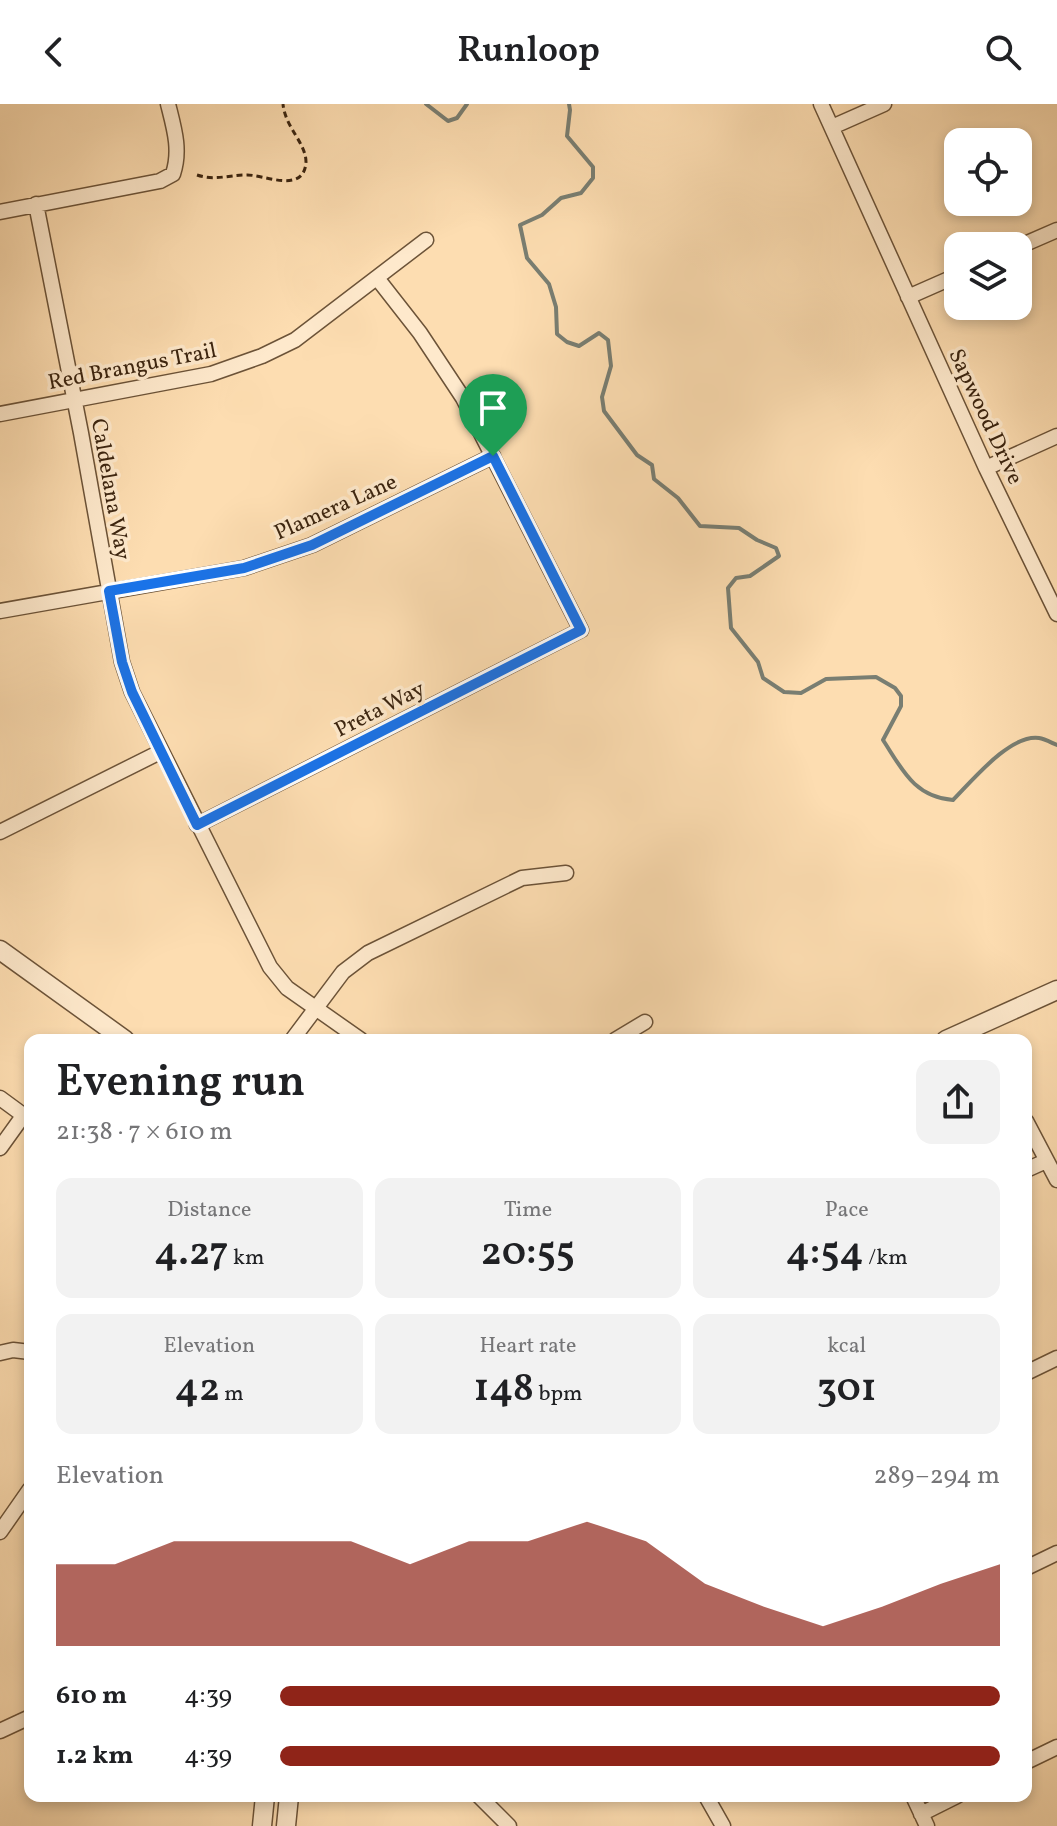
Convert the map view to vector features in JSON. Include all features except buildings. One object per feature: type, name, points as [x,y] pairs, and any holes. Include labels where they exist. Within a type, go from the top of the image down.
[{"type":"street","points":[[0,212],[160,181],[173,174],[177,163],[177,144],[168,104]]},
{"type":"street","name":"Sapwood Drive","points":[[821,104],[986,468],[1057,614]]},
{"type":"street","points":[[832,127],[884,104]]},
{"type":"street","name":"Caldelana Way","points":[[36,204],[122,662],[132,692],[270,967],[287,988],[353,1034]]},
{"type":"street","points":[[1032,241],[1057,230]]},
{"type":"street","name":"Red Brangus Trail","points":[[0,414],[211,374],[262,356],[295,340],[426,240]]},
{"type":"street","points":[[377,278],[420,333],[463,398],[493,456]]},
{"type":"street","points":[[908,297],[944,281]]},
{"type":"street","points":[[986,468],[1057,436]]},
{"type":"street","name":"Plamera Lane","points":[[0,611],[244,568],[312,545],[493,456]]},
{"type":"street","name":"Preta Way","points":[[197,825],[581,630],[493,456]]},
{"type":"street","points":[[0,832],[160,752]]},
{"type":"street","points":[[296,1034],[343,972],[368,953],[522,878],[566,873]]},
{"type":"street","points":[[0,950],[117,1034]]},
{"type":"street","points":[[959,1034],[1057,990]]},
{"type":"street","points":[[625,1034],[645,1022]]},
{"type":"street","points":[[0,1098],[24,1116]]},
{"type":"street","points":[[0,1148],[24,1121]]},
{"type":"street","points":[[1032,1133],[1057,1180]]},
{"type":"street","points":[[1032,1167],[1046,1161]]},
{"type":"street","points":[[0,1353],[24,1351]]},
{"type":"street","points":[[1032,1370],[1057,1358]]},
{"type":"street","points":[[0,1532],[24,1498]]},
{"type":"street","points":[[1032,1565],[1057,1553]]},
{"type":"street","points":[[0,1731],[24,1720]]},
{"type":"street","points":[[1032,1759],[1057,1747]]},
{"type":"street","points":[[262,1826],[264,1802]]},
{"type":"street","points":[[286,1826],[288,1802]]},
{"type":"street","points":[[485,1802],[509,1826]]},
{"type":"street","points":[[709,1802],[723,1826]]},
{"type":"street","points":[[924,1820],[949,1802]]},
{"type":"path","points":[[197,175],[216,179],[246,175],[277,180],[297,177],[304,169],[305,158],[302,147],[286,122],[283,104]]},
{"type":"waterway","points":[[426,104],[448,121],[457,118],[467,104]]},
{"type":"waterway","points":[[569,104],[567,136],[593,167],[593,178],[581,193],[561,198],[542,215],[520,225],[527,258],[549,284],[556,307],[557,334],[579,346],[599,333],[608,340],[611,366],[602,397],[604,411],[637,455],[652,465],[654,479],[678,498],[700,526],[739,528],[776,548],[779,556],[750,576],[736,578],[728,588],[731,628],[758,662],[763,678],[784,692],[801,693],[826,679],[876,677],[895,688],[901,696],[901,706],[883,740],[910,780],[940,798],[953,800],[992,760],[1016,743],[1039,738],[1057,745]]},
{"type":"route","points":[[493,456],[581,630],[197,825],[132,692],[122,662],[109,591],[244,568],[312,545],[493,456]]}]
